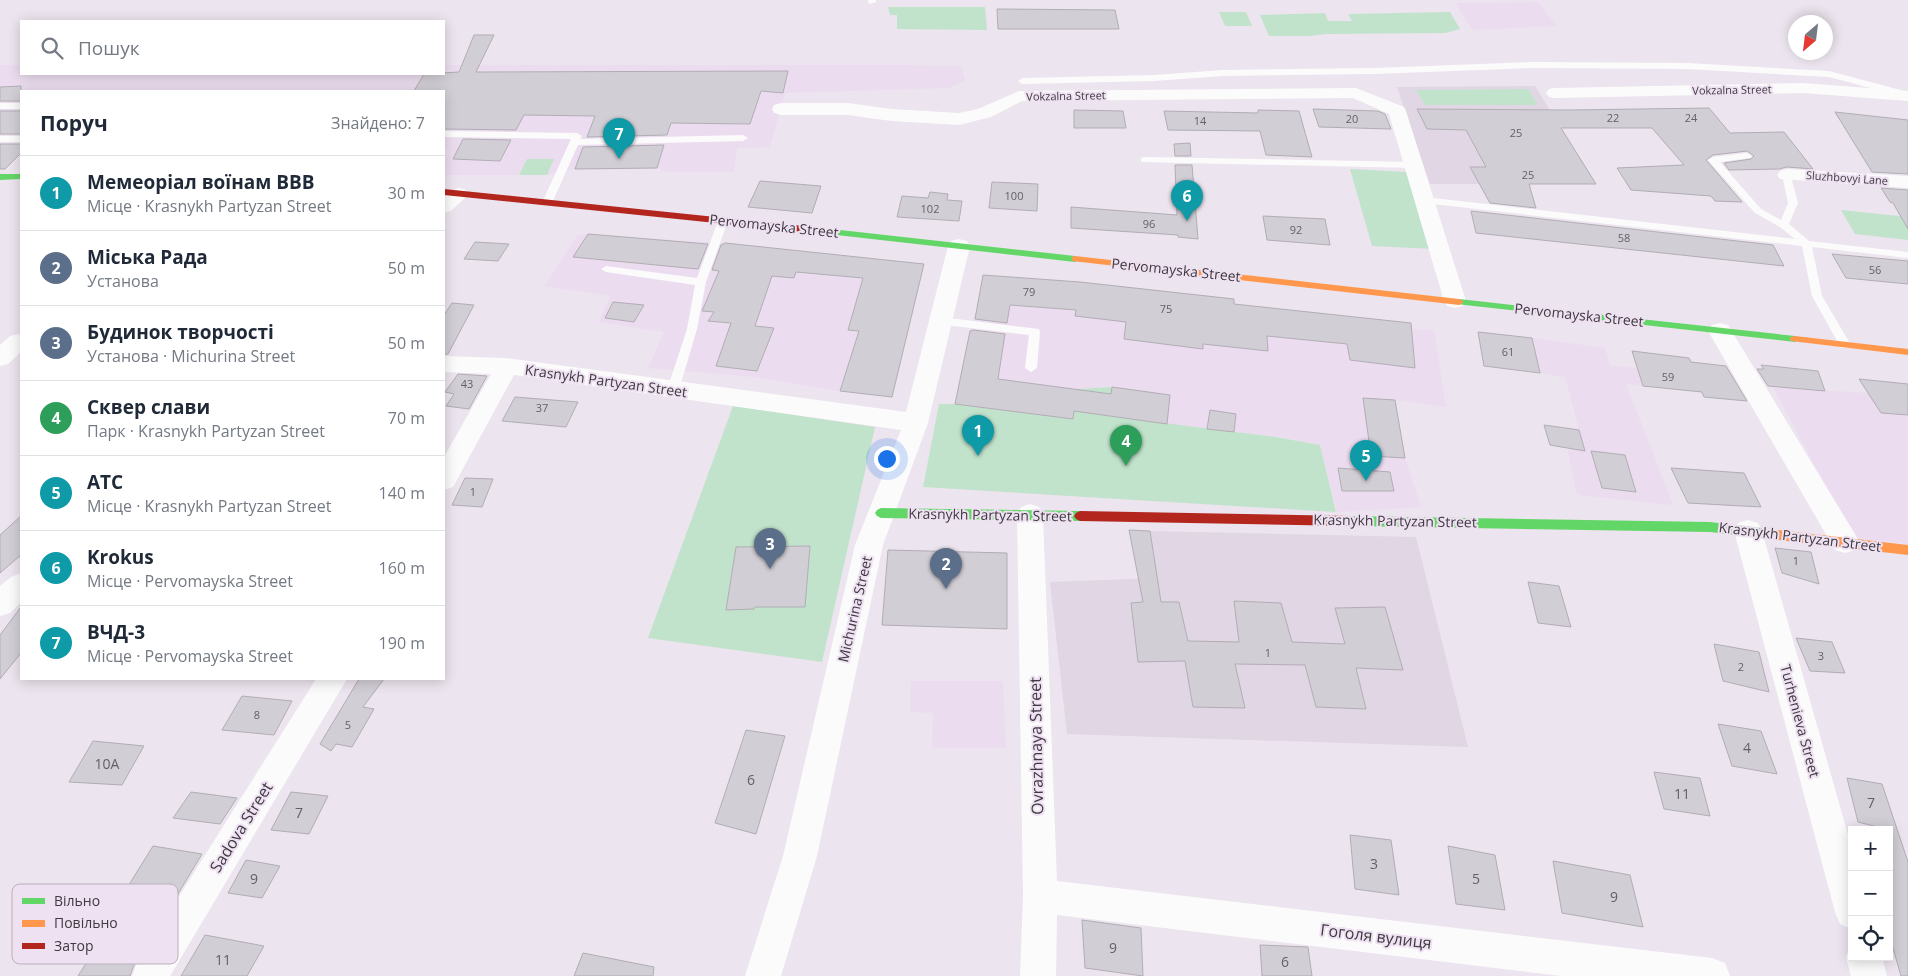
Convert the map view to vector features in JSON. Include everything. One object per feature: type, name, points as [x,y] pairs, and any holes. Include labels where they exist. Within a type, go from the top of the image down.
[{"type":"street","name":"Vokzalna Street","points":[[1555,93],[1803,88],[1908,96]]},
{"type":"street","name":"Vokzalna Street","points":[[781,109],[848,109],[892,115],[959,119],[984,113],[1019,96],[1356,93],[1397,111],[1414,164]]},
{"type":"street","points":[[1414,164],[1455,301]]},
{"type":"street","name":"Sluzhbovyi Lane","points":[[1787,175],[1908,182]]},
{"type":"street","points":[[0,177],[20,177]]},
{"type":"street","name":"Pervomayska Street","points":[[449,198],[547,203],[723,221],[1908,352]]},
{"type":"street","name":"Michurina Street","points":[[763,976],[800,856],[869,545],[916,424],[959,246]]},
{"type":"street","points":[[1720,331],[1845,542]]},
{"type":"street","points":[[0,358],[13,342]]},
{"type":"street","name":"Krasnykh Partyzan Street","points":[[445,364],[507,366],[916,424]]},
{"type":"street","points":[[445,478],[507,366]]},
{"type":"street","name":"Krasnykh Partyzan Street","points":[[881,513],[1710,526],[1908,550]]},
{"type":"street","name":"Ovrazhnaya Street","points":[[1030,515],[1040,896],[1038,976]]},
{"type":"street","name":"Turhenieva Street","points":[[1748,531],[1848,897]]},
{"type":"street","points":[[0,604],[20,586]]},
{"type":"street","name":"Sadova Street","points":[[178,930],[331,680]]},
{"type":"street","name":"Гоголя вулиця","points":[[1040,896],[1712,976]]},
{"type":"street","points":[[1865,961],[1869,976]]},
{"type":"street","name":"Sadova Street","points":[[150,976],[157,964]]},
{"type":"lane","points":[[1022,82],[1154,78],[1222,73],[1374,72],[1533,65],[1688,66],[1829,74],[1908,96]]},
{"type":"lane","points":[[0,106],[20,106]]},
{"type":"lane","points":[[445,134],[576,136],[547,203]]},
{"type":"lane","points":[[574,142],[743,138]]},
{"type":"lane","points":[[0,139],[20,139]]},
{"type":"lane","points":[[1747,156],[1713,160],[1758,211],[1784,225],[1806,243],[1817,296],[1845,345]]},
{"type":"lane","points":[[1144,160],[1414,164]]},
{"type":"lane","points":[[1784,225],[1793,203],[1787,175]]},
{"type":"lane","points":[[1424,200],[1908,255]]},
{"type":"lane","points":[[674,390],[692,329],[701,282],[723,221]]},
{"type":"lane","points":[[606,269],[701,282]]},
{"type":"lane","points":[[941,321],[1035,332],[1031,368]]},
{"type":"shaded area","points":[[1538,2],[1557,26],[1473,30],[1455,3]]},
{"type":"shaded area","points":[[0,65],[20,65],[20,75],[445,75],[445,65],[907,65],[961,66],[965,81],[948,88],[785,93],[770,147],[737,148],[734,172],[668,172],[657,168],[575,169],[547,175],[445,175],[445,161],[449,151],[445,150],[445,90],[20,90],[20,113],[0,113]]},
{"type":"shaded area","points":[[1535,86],[1596,184],[1430,184],[1397,87]]},
{"type":"shaded area","points":[[578,234],[725,243],[805,251],[811,252],[804,273],[890,280],[848,330],[863,332],[856,360],[850,360],[839,391],[755,377],[648,368],[664,332],[599,322],[610,296],[545,286]]},
{"type":"shaded area","points":[[978,302],[1076,310],[1076,316],[1126,322],[1125,339],[1202,349],[1203,344],[1267,336],[1347,344],[1350,360],[1414,368],[1412,329],[1434,330],[1446,407],[1395,400],[1405,458],[1421,507],[1337,512],[1320,445],[1279,437],[1167,424],[1169,395],[1112,387],[1077,389],[962,375],[999,372],[1005,335],[970,331]]},
{"type":"shaded area","points":[[1532,338],[1605,348],[1610,365],[1637,368],[1643,386],[1626,384],[1673,505],[1577,495],[1567,448],[1550,445],[1544,425],[1579,429],[1565,377],[1540,373]]},
{"type":"shaded area","points":[[1773,387],[1868,393],[1908,415],[1908,544],[1854,539]]},
{"type":"shaded area","points":[[1150,531],[1416,537],[1468,747],[1067,734],[1050,582],[1157,578]]},
{"type":"shaded area","points":[[911,681],[1003,681],[1006,748],[932,748],[933,713],[910,712]]},
{"type":"green space","points":[[888,7],[985,7],[987,30],[897,29],[897,15],[890,15]]},
{"type":"green space","points":[[1219,12],[1246,12],[1252,26],[1225,26]]},
{"type":"green space","points":[[1450,12],[1460,29],[1445,33],[1327,34],[1308,36],[1269,36],[1260,15],[1325,13],[1328,21],[1352,21],[1348,14]]},
{"type":"green space","points":[[1528,89],[1538,105],[1425,105],[1416,90]]},
{"type":"green space","points":[[527,159],[554,159],[547,175],[519,175]]},
{"type":"green space","points":[[1350,169],[1407,172],[1434,249],[1372,246]]},
{"type":"green space","points":[[1841,210],[1908,217],[1908,240],[1855,234]]},
{"type":"green space","points":[[1112,387],[1108,416],[1276,437],[1320,445],[1336,512],[923,487],[939,404],[955,404],[1073,419],[1077,389]]},
{"type":"green space","points":[[733,406],[875,427],[822,662],[648,638]]},
{"type":"building","points":[[997,9],[1115,10],[1119,29],[998,29]]},
{"type":"building","points":[[474,35],[494,35],[476,72],[788,71],[783,93],[761,91],[750,124],[671,123],[667,135],[587,137],[595,116],[524,115],[516,130],[445,129],[445,90],[415,90],[423,75],[445,75],[445,73],[459,72]]},
{"type":"building","points":[[21,86],[20,101],[0,101],[0,87]]},
{"type":"building","points":[[1709,108],[1730,133],[1784,132],[1813,169],[1787,167],[1779,169],[1729,170],[1724,163],[1751,159],[1754,156],[1747,151],[1713,155],[1706,160],[1742,202],[1715,201],[1711,196],[1631,190],[1617,168],[1684,165],[1652,128],[1561,128],[1596,184],[1529,184],[1536,208],[1490,203],[1470,167],[1486,167],[1466,130],[1427,129],[1417,109],[1570,110]]},
{"type":"building","points":[[1313,109],[1378,111],[1385,114],[1391,129],[1319,127]]},
{"type":"building","points":[[1074,110],[1123,111],[1126,128],[1074,128]]},
{"type":"building","points":[[1258,110],[1299,111],[1312,157],[1266,155],[1260,131],[1168,130],[1164,111],[1258,113]]},
{"type":"building","points":[[0,111],[20,111],[20,134],[0,134]]},
{"type":"building","points":[[1835,112],[1908,120],[1908,174],[1872,172]]},
{"type":"building","points":[[463,139],[511,140],[500,161],[453,159]]},
{"type":"building","points":[[1190,143],[1191,156],[1175,156],[1174,144]]},
{"type":"building","points":[[0,144],[20,144],[20,154],[5,169],[0,169]]},
{"type":"building","points":[[664,145],[657,168],[575,169],[583,147]]},
{"type":"building","points":[[1175,165],[1192,165],[1198,239],[1178,237],[1178,235],[1071,228],[1071,207],[1177,215]]},
{"type":"building","points":[[760,181],[821,186],[812,213],[748,207]]},
{"type":"building","points":[[992,182],[1038,184],[1037,211],[989,208]]},
{"type":"building","points":[[1881,188],[1908,190],[1908,229],[1893,203],[1890,202]]},
{"type":"building","points":[[930,192],[948,194],[947,200],[962,201],[959,221],[897,217],[902,196],[928,198]]},
{"type":"building","points":[[1471,211],[1773,245],[1784,266],[1476,233]]},
{"type":"building","points":[[1263,216],[1325,219],[1330,245],[1267,240]]},
{"type":"building","points":[[588,234],[708,244],[698,269],[573,257]]},
{"type":"building","points":[[475,242],[509,244],[498,261],[464,259]]},
{"type":"building","points":[[725,243],[924,264],[892,397],[840,391],[859,331],[848,330],[863,278],[796,272],[794,278],[772,276],[755,326],[774,328],[757,371],[716,366],[731,323],[708,321],[714,312],[702,311],[719,271],[712,270],[721,245]]},
{"type":"building","points":[[1832,254],[1908,261],[1908,284],[1846,278]]},
{"type":"building","points":[[983,275],[1080,282],[1234,299],[1234,304],[1411,323],[1415,368],[1350,360],[1347,344],[1267,336],[1268,351],[1203,344],[1203,349],[1124,339],[1126,322],[1075,316],[1076,310],[1010,305],[1007,323],[975,319]]},
{"type":"building","points":[[613,302],[644,305],[634,322],[605,318]]},
{"type":"building","points":[[452,303],[474,305],[448,354],[445,354],[445,314]]},
{"type":"building","points":[[970,331],[1005,334],[998,379],[1111,394],[1112,387],[1170,395],[1167,424],[1074,411],[1073,419],[955,404]]},
{"type":"building","points":[[1478,332],[1532,338],[1540,373],[1484,366]]},
{"type":"building","points":[[1632,351],[1689,358],[1691,362],[1726,366],[1747,401],[1704,397],[1702,392],[1643,386]]},
{"type":"building","points":[[1761,365],[1818,371],[1825,391],[1768,386],[1757,369],[1764,369]]},
{"type":"building","points":[[458,374],[487,376],[469,409],[446,406],[454,394],[445,392]]},
{"type":"building","points":[[1859,379],[1908,384],[1908,415],[1881,413]]},
{"type":"building","points":[[515,397],[578,402],[566,427],[502,421]]},
{"type":"building","points":[[1363,398],[1395,400],[1405,458],[1371,456]]},
{"type":"building","points":[[1210,410],[1236,414],[1234,432],[1207,429]]},
{"type":"building","points":[[1544,425],[1579,430],[1585,451],[1550,445]]},
{"type":"building","points":[[1591,451],[1625,455],[1636,492],[1602,488]]},
{"type":"building","points":[[1338,468],[1390,472],[1394,491],[1342,491]]},
{"type":"building","points":[[1671,468],[1744,473],[1761,507],[1688,503]]},
{"type":"building","points":[[465,478],[493,479],[482,507],[452,505]]},
{"type":"building","points":[[20,517],[20,556],[0,573],[0,535]]},
{"type":"building","points":[[1129,530],[1150,531],[1161,602],[1179,602],[1188,641],[1239,642],[1234,601],[1281,603],[1292,642],[1345,644],[1335,608],[1385,607],[1403,670],[1356,668],[1366,709],[1316,707],[1305,665],[1235,664],[1245,708],[1193,707],[1185,661],[1138,662],[1131,603],[1143,602]]},
{"type":"building","points":[[810,546],[805,607],[755,607],[754,609],[726,610],[736,547]]},
{"type":"building","points":[[1775,548],[1811,552],[1819,584],[1782,573]]},
{"type":"building","points":[[888,550],[1007,553],[1007,629],[882,625]]},
{"type":"building","points":[[1528,582],[1559,586],[1571,627],[1538,623]]},
{"type":"building","points":[[20,608],[20,654],[0,679],[0,635]]},
{"type":"building","points":[[1796,638],[1832,642],[1845,673],[1810,671]]},
{"type":"building","points":[[1714,644],[1759,652],[1769,692],[1723,681]]},
{"type":"building","points":[[358,680],[383,680],[363,707],[374,709],[352,747],[336,744],[331,751],[320,744]]},
{"type":"building","points":[[242,696],[292,701],[274,735],[222,730]]},
{"type":"building","points":[[1718,724],[1761,731],[1777,774],[1732,766]]},
{"type":"building","points":[[746,730],[785,736],[756,834],[715,823]]},
{"type":"building","points":[[93,741],[144,746],[122,785],[69,782]]},
{"type":"building","points":[[1654,772],[1700,778],[1710,816],[1664,809]]},
{"type":"building","points":[[1847,778],[1882,784],[1908,862],[1908,976],[1901,976],[1893,948],[1893,826],[1874,826],[1858,822]]},
{"type":"building","points":[[191,792],[237,798],[220,824],[173,818]]},
{"type":"building","points":[[291,792],[328,796],[309,834],[271,830]]},
{"type":"building","points":[[1350,835],[1391,840],[1399,895],[1355,889]]},
{"type":"building","points":[[153,846],[202,854],[178,894],[178,884],[129,884]]},
{"type":"building","points":[[1448,846],[1495,855],[1505,910],[1456,904]]},
{"type":"building","points":[[246,860],[280,866],[262,898],[228,893]]},
{"type":"building","points":[[1553,861],[1630,875],[1643,927],[1562,913]]},
{"type":"building","points":[[1082,920],[1141,928],[1143,976],[1085,968]]},
{"type":"building","points":[[205,935],[264,946],[247,976],[181,976]]},
{"type":"building","points":[[1260,945],[1308,947],[1312,976],[1262,976]]},
{"type":"building","points":[[583,953],[654,967],[653,976],[574,976]]},
{"type":"building","points":[[86,964],[134,964],[130,976],[78,976]]},
{"type":"traffic: fast","points":[[0,177],[20,177]]},
{"type":"traffic: fast","points":[[804,229],[1075,259]]},
{"type":"traffic: fast","points":[[1459,302],[1795,339]]},
{"type":"traffic: fast","points":[[881,513],[1080,516]]},
{"type":"traffic: fast","points":[[1351,521],[1710,527],[1770,534]]},
{"type":"traffic: slow","points":[[1075,259],[1459,302]]},
{"type":"traffic: slow","points":[[1795,339],[1908,352]]},
{"type":"traffic: slow","points":[[1770,534],[1908,550]]},
{"type":"traffic: jam","points":[[445,192],[804,229]]},
{"type":"traffic: jam","points":[[1080,516],[1351,521]]},
{"type":"place","name":"ВЧД-3","points":[[619,159]]},
{"type":"place","name":"Krokus","points":[[1187,221]]},
{"type":"place","name":"Мемеоріал воїнам ВВВ","points":[[978,456]]},
{"type":"place","name":"Сквер слави","points":[[1126,466]]},
{"type":"place","name":"АТС","points":[[1366,481]]},
{"type":"place","name":"Будинок творчості","points":[[770,569]]},
{"type":"place","name":"Міська Рада","points":[[946,589]]}]
